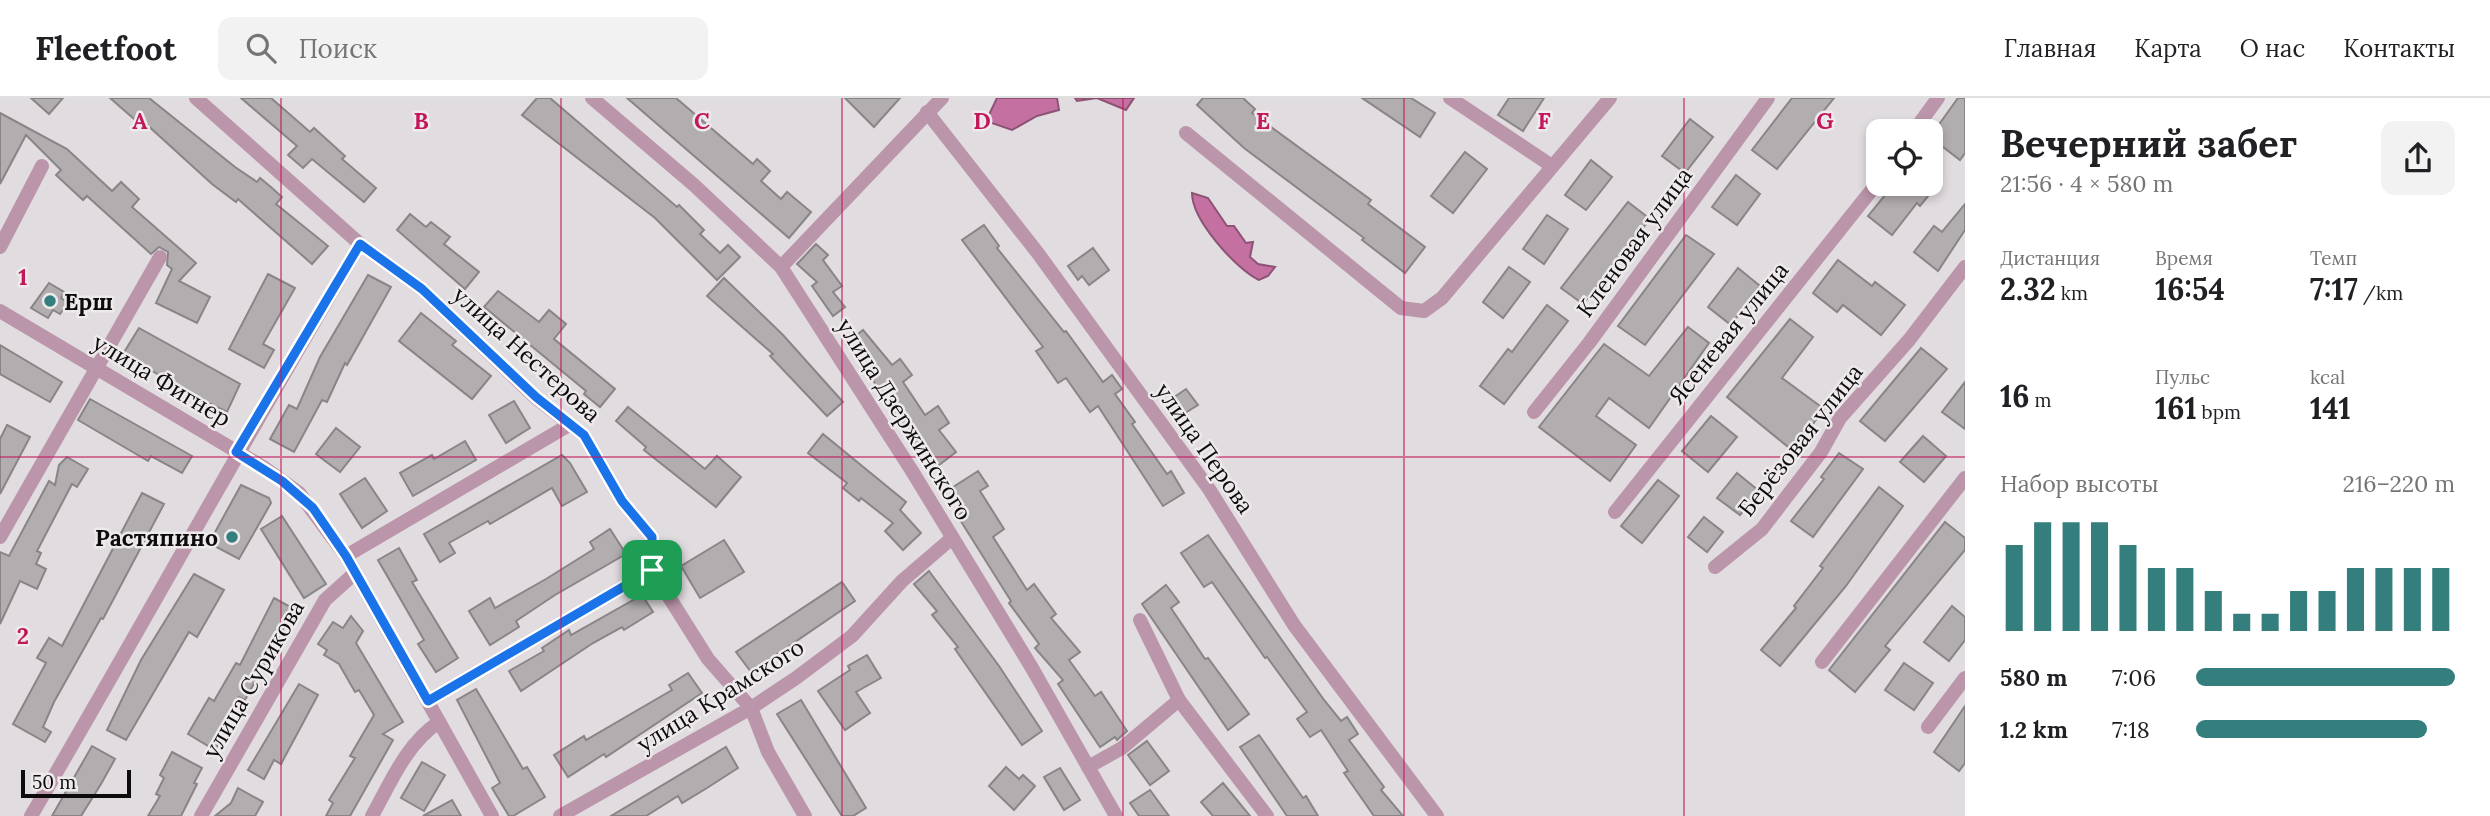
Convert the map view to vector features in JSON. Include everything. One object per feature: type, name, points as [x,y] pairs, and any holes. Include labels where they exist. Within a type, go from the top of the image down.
[{"type":"street","name":"улица Нестерова","points":[[196,98],[360,244],[422,289],[590,442],[622,501],[652,537],[652,570],[708,660],[751,708],[768,752],[805,816]]},
{"type":"street","name":"улица Дзержинского","points":[[592,98],[719,207],[781,267],[867,397],[1032,668],[1116,816]]},
{"type":"street","points":[[1450,98],[1552,166]]},
{"type":"street","points":[[1186,133],[1401,308],[1424,311],[1442,298],[1610,98]]},
{"type":"street","name":"Кленовая улица","points":[[1534,412],[1589,343],[1768,98]]},
{"type":"street","points":[[1923,119],[1938,98]]},
{"type":"street","points":[[781,267],[932,103]]},
{"type":"street","name":"улица Перова","points":[[932,103],[1209,489],[1294,625],[1437,816]]},
{"type":"street","points":[[0,247],[42,166]]},
{"type":"street","name":"Ясеневая улица","points":[[1615,512],[1867,196]]},
{"type":"street","points":[[31,816],[128,649],[236,452],[360,244]]},
{"type":"street","points":[[0,537],[99,368],[160,257]]},
{"type":"street","name":"Берёзовая улица","points":[[1715,567],[1762,529],[1821,452],[1840,418],[1909,340],[1965,267]]},
{"type":"street","name":"улица Фигнер","points":[[0,310],[99,368],[299,493],[346,556],[492,816]]},
{"type":"street","points":[[346,556],[569,425]]},
{"type":"street","points":[[1822,662],[1965,478]]},
{"type":"street","name":"улица Крамского","points":[[560,816],[751,708],[852,636],[902,581],[952,538]]},
{"type":"street","points":[[428,701],[652,570]]},
{"type":"street","name":"улица Сурикова","points":[[201,816],[325,600],[355,573]]},
{"type":"street","points":[[1140,620],[1179,700],[1267,816]]},
{"type":"street","points":[[1928,727],[1965,678]]},
{"type":"street","points":[[1088,767],[1122,748],[1179,700]]},
{"type":"street","points":[[372,816],[409,750],[427,730],[439,722]]},
{"type":"shaded area","points":[[997,98],[1057,98],[1059,110],[1037,116],[1012,130],[986,121]]},
{"type":"shaded area","points":[[1075,98],[1097,98],[1077,101]]},
{"type":"shaded area","points":[[1097,98],[1134,98],[1126,110]]},
{"type":"shaded area","points":[[1192,193],[1208,198],[1227,226],[1234,226],[1246,243],[1253,242],[1250,257],[1258,264],[1275,267],[1268,276],[1259,280],[1249,274],[1216,242],[1199,216]]},
{"type":"building","points":[[31,98],[63,98],[49,114]]},
{"type":"building","points":[[110,98],[149,98],[235,167],[257,182],[260,178],[282,197],[276,204],[328,246],[312,264],[238,199],[236,202],[212,184],[145,123],[142,126]]},
{"type":"building","points":[[241,98],[271,98],[310,132],[314,128],[345,156],[342,159],[376,188],[364,202],[312,159],[303,168],[288,155],[297,146]]},
{"type":"building","points":[[537,98],[550,98],[677,207],[679,205],[704,230],[700,234],[720,253],[728,245],[740,257],[717,280],[655,218],[522,115]]},
{"type":"building","points":[[627,98],[676,98],[753,164],[757,159],[770,171],[761,181],[781,199],[787,192],[811,212],[789,238]]},
{"type":"building","points":[[845,98],[900,98],[874,127]]},
{"type":"building","points":[[1203,98],[1243,98],[1255,109],[1252,113],[1371,200],[1368,204],[1425,247],[1405,273],[1362,240],[1364,238],[1244,148],[1197,105]]},
{"type":"building","points":[[1362,98],[1411,98],[1435,113],[1420,137]]},
{"type":"building","points":[[1509,98],[1544,98],[1523,131],[1498,115]]},
{"type":"building","points":[[1792,98],[1834,98],[1777,169],[1752,150]]},
{"type":"building","points":[[1958,98],[1965,98],[1965,153],[1960,160],[1943,147],[1943,119]]},
{"type":"building","points":[[0,113],[67,149],[112,191],[121,182],[139,199],[132,207],[196,263],[179,281],[210,297],[197,323],[156,303],[172,269],[167,265],[168,252],[159,247],[151,254],[87,196],[83,200],[56,175],[61,170],[26,135],[0,184]]},
{"type":"building","points":[[1690,119],[1713,137],[1685,173],[1662,156]]},
{"type":"building","points":[[1465,152],[1487,169],[1453,213],[1431,196]]},
{"type":"building","points":[[1591,160],[1612,177],[1586,210],[1565,195]]},
{"type":"building","points":[[1736,175],[1760,194],[1737,225],[1712,207]]},
{"type":"building","points":[[1884,196],[1928,196],[1920,206],[1917,203],[1892,235],[1868,216]]},
{"type":"building","points":[[1628,202],[1650,219],[1583,304],[1561,288]]},
{"type":"building","points":[[1965,204],[1965,230],[1938,271],[1914,252],[1934,226],[1942,232]]},
{"type":"building","points":[[410,214],[426,227],[431,222],[450,237],[444,244],[479,272],[465,289],[397,230]]},
{"type":"building","points":[[1547,215],[1568,229],[1544,264],[1523,249]]},
{"type":"building","points":[[984,225],[999,246],[997,248],[1064,332],[1066,331],[1103,382],[1112,375],[1122,389],[1115,394],[1135,422],[1132,424],[1167,474],[1171,471],[1184,493],[1163,506],[1098,406],[1090,412],[1066,378],[1058,383],[1036,351],[1043,347],[962,240]]},
{"type":"building","points":[[1686,235],[1714,254],[1645,345],[1618,326]]},
{"type":"building","points":[[816,244],[828,255],[823,260],[842,286],[833,292],[845,307],[833,316],[812,286],[817,282],[797,264]]},
{"type":"building","points":[[1093,248],[1109,270],[1089,285],[1082,276],[1078,280],[1068,266]]},
{"type":"building","points":[[1838,260],[1872,286],[1875,282],[1905,305],[1881,335],[1843,305],[1837,312],[1813,293]]},
{"type":"building","points":[[1509,267],[1530,282],[1503,318],[1483,302]]},
{"type":"building","points":[[1738,268],[1760,286],[1731,325],[1708,307]]},
{"type":"building","points":[[268,274],[295,288],[263,344],[274,350],[264,368],[229,349]]},
{"type":"building","points":[[368,275],[391,287],[347,365],[345,363],[327,402],[322,400],[294,452],[270,439],[289,405],[297,409],[320,357]]},
{"type":"building","points":[[724,278],[783,335],[843,402],[827,416],[770,356],[773,354],[707,296]]},
{"type":"building","name":"Ерш","points":[[49,283],[64,292],[61,298],[68,303],[60,314],[53,310],[48,318],[31,308]]},
{"type":"building","points":[[498,291],[539,322],[549,310],[566,324],[554,339],[615,389],[600,407],[584,394],[586,391],[484,307]]},
{"type":"building","points":[[1547,305],[1568,321],[1504,404],[1480,386],[1508,349],[1512,352]]},
{"type":"building","points":[[421,313],[456,341],[452,345],[491,376],[472,399],[399,341]]},
{"type":"building","points":[[1790,319],[1813,337],[1782,378],[1824,409],[1793,451],[1727,397]]},
{"type":"building","points":[[1688,327],[1709,343],[1649,428],[1609,398],[1596,416],[1636,445],[1610,481],[1539,427],[1604,344],[1649,376]]},
{"type":"building","points":[[139,328],[240,384],[227,412],[158,378],[159,375],[123,354]]},
{"type":"building","points":[[863,330],[892,365],[900,359],[912,375],[903,382],[925,415],[938,406],[949,423],[939,430],[956,452],[935,468],[917,444],[914,446],[889,408],[892,406],[846,344]]},
{"type":"building","points":[[0,345],[62,382],[50,402],[0,374]]},
{"type":"building","points":[[1921,348],[1947,369],[1885,441],[1860,421]]},
{"type":"building","points":[[1965,382],[1965,429],[1942,412]]},
{"type":"building","points":[[1186,389],[1198,405],[1177,418],[1167,402]]},
{"type":"building","points":[[90,399],[192,456],[182,473],[151,456],[148,461],[78,420]]},
{"type":"building","points":[[514,401],[530,428],[506,443],[489,415]]},
{"type":"building","points":[[628,407],[705,469],[717,456],[741,477],[716,507],[644,450],[646,447],[616,421]]},
{"type":"building","points":[[1711,416],[1737,437],[1708,472],[1682,451]]},
{"type":"building","points":[[7,425],[30,437],[0,494],[0,439]]},
{"type":"building","points":[[336,428],[360,447],[340,472],[316,454]]},
{"type":"building","points":[[823,434],[906,502],[900,510],[921,533],[903,550],[885,531],[893,523],[861,498],[859,501],[843,488],[847,483],[808,453]]},
{"type":"building","points":[[1923,436],[1946,456],[1924,482],[1900,462]]},
{"type":"building","points":[[465,441],[476,460],[413,496],[400,473],[432,455],[434,459]]},
{"type":"building","points":[[1839,453],[1863,469],[1813,537],[1791,521],[1824,479],[1821,477]]},
{"type":"building","points":[[562,455],[570,463],[587,492],[562,506],[552,488],[490,524],[488,521],[449,543],[455,553],[440,562],[424,534]]},
{"type":"building","points":[[67,457],[88,469],[77,487],[72,484],[37,551],[41,553],[36,564],[46,569],[37,589],[20,581],[0,624],[0,552],[9,556],[49,481],[55,485],[59,465]]},
{"type":"building","points":[[978,471],[988,486],[980,491],[1004,529],[993,537],[1027,590],[1034,584],[1056,614],[1051,618],[1080,652],[1069,660],[1095,696],[1101,692],[1127,731],[1117,740],[1115,737],[1100,747],[1058,684],[1063,680],[1035,648],[1039,644],[1009,603],[1011,601],[957,515],[964,510],[950,489]]},
{"type":"building","points":[[1737,473],[1759,491],[1740,515],[1717,498]]},
{"type":"building","points":[[365,478],[387,511],[362,528],[340,494]]},
{"type":"building","points":[[1658,480],[1679,496],[1642,543],[1621,526]]},
{"type":"building","points":[[241,485],[269,498],[271,503],[239,559],[209,543]]},
{"type":"building","points":[[1879,487],[1903,506],[1846,586],[1780,666],[1761,650],[1796,608],[1794,606],[1823,568],[1820,566]]},
{"type":"building","points":[[142,493],[164,504],[103,619],[101,618],[54,702],[43,727],[51,732],[45,742],[13,724],[46,663],[37,658],[49,638],[62,646]]},
{"type":"building","points":[[282,516],[326,584],[304,598],[261,529]]},
{"type":"building","points":[[1704,517],[1723,532],[1707,552],[1688,537]]},
{"type":"building","points":[[1945,522],[1965,538],[1965,550],[1885,646],[1890,650],[1855,692],[1829,670]]},
{"type":"building","points":[[610,529],[626,554],[516,621],[519,627],[490,645],[469,611],[490,598],[495,608],[546,579],[594,549],[590,542]]},
{"type":"building","points":[[1208,535],[1324,700],[1341,721],[1347,717],[1358,734],[1349,740],[1384,787],[1381,790],[1403,816],[1374,816],[1344,773],[1348,771],[1321,730],[1310,737],[1297,719],[1307,712],[1212,582],[1204,587],[1181,553]]},
{"type":"building","points":[[724,540],[744,572],[700,598],[681,566]]},
{"type":"building","points":[[399,548],[417,580],[412,582],[458,658],[436,672],[418,644],[424,640],[378,560]]},
{"type":"building","points":[[929,571],[999,666],[1042,731],[1022,745],[955,649],[958,647],[932,615],[937,611],[914,584]]},
{"type":"building","points":[[194,574],[224,590],[197,637],[189,632],[126,740],[107,730],[141,660]]},
{"type":"building","points":[[842,582],[855,601],[751,672],[736,652]]},
{"type":"building","points":[[1166,585],[1179,602],[1171,608],[1205,659],[1208,658],[1249,714],[1228,730],[1142,604]]},
{"type":"building","points":[[642,595],[653,612],[624,630],[622,627],[593,643],[521,691],[509,671],[544,651],[542,648],[569,630],[571,635]]},
{"type":"building","points":[[274,598],[294,609],[245,700],[239,697],[225,721],[229,724],[215,750],[188,734],[209,698],[214,701],[236,663],[240,665]]},
{"type":"building","points":[[1952,606],[1965,617],[1965,640],[1949,661],[1924,642]]},
{"type":"building","points":[[351,616],[363,631],[356,643],[403,722],[383,734],[393,740],[350,816],[326,816],[333,803],[329,800],[355,758],[350,756],[374,715],[359,690],[355,692],[339,664],[324,655],[327,650],[318,644],[333,622],[343,628]]},
{"type":"building","points":[[867,655],[881,678],[856,692],[870,713],[845,730],[818,691],[850,670],[848,666]]},
{"type":"building","points":[[1904,663],[1933,683],[1914,710],[1885,690]]},
{"type":"building","points":[[688,673],[702,693],[606,757],[604,754],[568,777],[554,755],[584,736],[586,740],[672,690],[669,685]]},
{"type":"building","points":[[299,684],[318,695],[281,764],[274,760],[264,779],[248,770]]},
{"type":"building","points":[[476,689],[523,769],[527,767],[545,797],[513,816],[509,816],[492,788],[500,783],[457,700]]},
{"type":"building","points":[[801,700],[866,808],[853,816],[842,816],[777,714]]},
{"type":"building","points":[[1965,706],[1965,763],[1959,771],[1934,752]]},
{"type":"building","points":[[1259,735],[1318,816],[1287,816],[1240,747]]},
{"type":"building","points":[[1147,741],[1169,771],[1150,785],[1128,755]]},
{"type":"building","points":[[92,746],[115,759],[101,784],[81,816],[52,816]]},
{"type":"building","points":[[726,747],[738,768],[682,803],[678,796],[646,816],[611,816]]},
{"type":"building","points":[[172,752],[202,768],[194,783],[197,784],[181,816],[148,816],[160,796],[156,794],[164,778],[160,775]]},
{"type":"building","points":[[422,762],[445,775],[424,811],[401,798]]},
{"type":"building","points":[[1006,767],[1019,779],[1023,775],[1035,786],[1014,810],[989,786]]},
{"type":"building","points":[[1060,768],[1080,800],[1064,810],[1044,777]]},
{"type":"building","points":[[1223,783],[1250,816],[1213,816],[1201,802]]},
{"type":"building","points":[[238,788],[263,802],[255,816],[215,816],[231,803]]},
{"type":"building","points":[[1150,790],[1169,816],[1139,816],[1130,803]]},
{"type":"building","points":[[452,800],[461,816],[423,816]]},
{"type":"place","name":"Ерш","points":[[50,301]]},
{"type":"place","name":"Растяпино","points":[[232,537]]},
{"type":"route","points":[[360,244],[394,272],[422,289],[536,397],[584,435],[597,453],[622,501],[652,537],[652,570],[428,701],[346,556],[313,508],[299,493],[263,467],[236,452],[360,244]]}]
